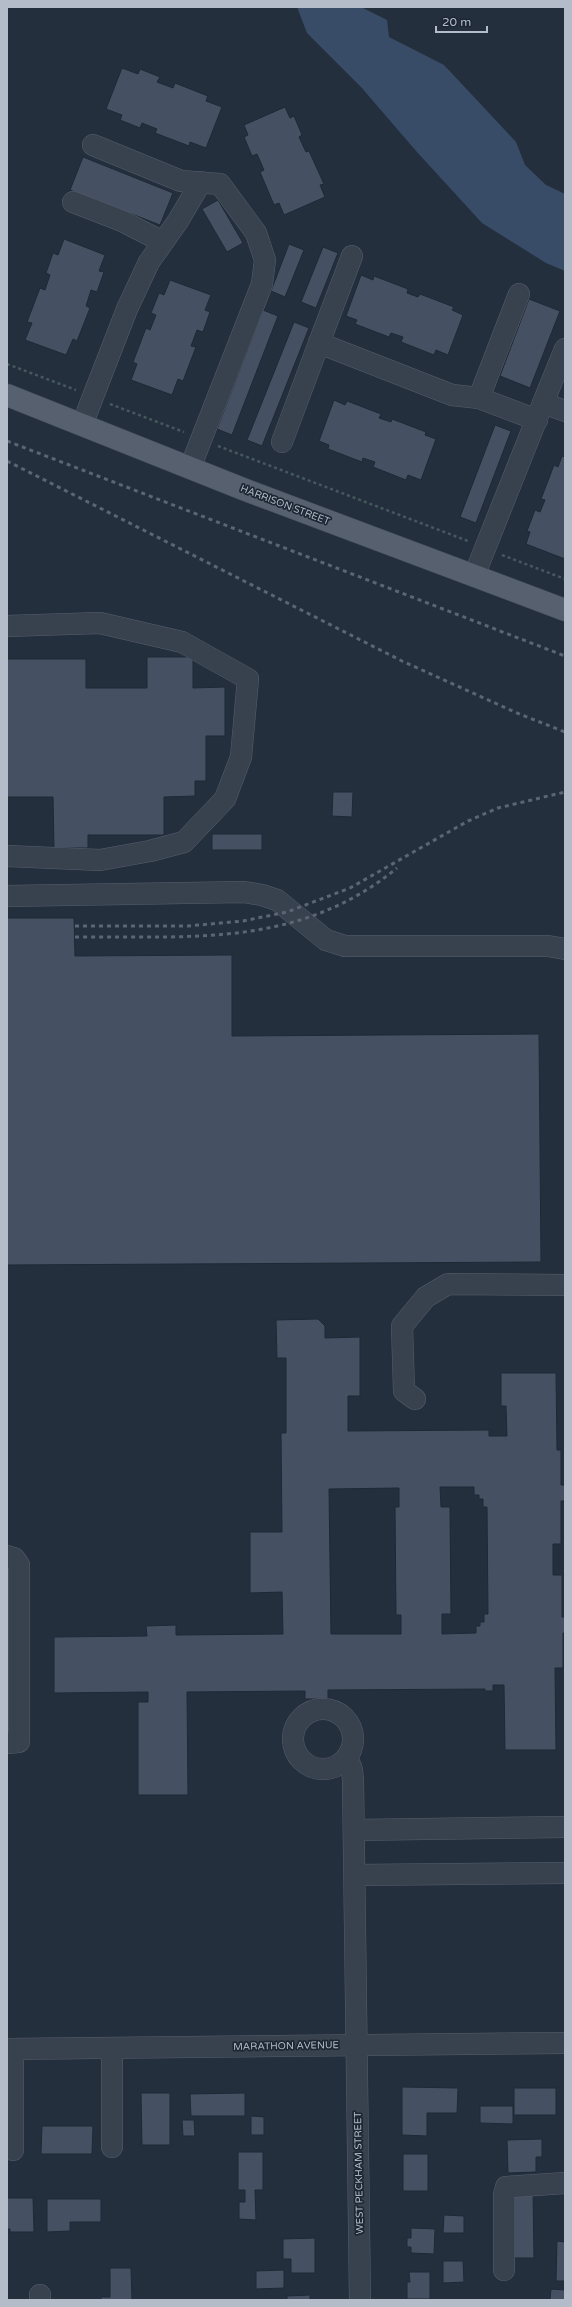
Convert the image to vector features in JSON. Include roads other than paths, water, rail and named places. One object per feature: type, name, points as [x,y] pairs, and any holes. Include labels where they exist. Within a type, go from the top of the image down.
[{"type":"main road","name":"HARRISON STREET","points":[[7,396],[190,468],[565,610]]},
{"type":"street","points":[[93,145],[181,181],[220,184],[256,233],[265,260],[262,284],[190,468]]},
{"type":"street","points":[[82,425],[127,309],[149,262],[201,182]]},
{"type":"street","points":[[73,202],[122,221],[163,242]]},
{"type":"street","points":[[282,442],[352,256]]},
{"type":"street","points":[[479,398],[518,294]]},
{"type":"street","points":[[319,343],[452,395],[479,398],[540,412],[565,411]]},
{"type":"street","points":[[474,576],[565,349]]},
{"type":"street","points":[[7,626],[100,623],[182,642],[248,679],[241,757],[225,799],[184,842],[150,851],[100,860],[7,856]]},
{"type":"street","points":[[7,896],[244,892],[262,894],[277,900],[326,940],[345,946],[548,946],[565,948]]},
{"type":"street","points":[[415,1399],[404,1391],[402,1326],[426,1297],[448,1284],[565,1285]]},
{"type":"street","points":[[7,1743],[19,1742],[13,1706],[13,1560]]},
{"type":"street","name":"WEST PECKHAM STREET","points":[[347,1757],[352,1770],[354,1830],[358,2046],[360,2300]]},
{"type":"street","points":[[354,1830],[565,1827]]},
{"type":"street","points":[[355,1875],[565,1873]]},
{"type":"street","name":"MARATHON AVENUE","points":[[10,2049],[565,2043]]},
{"type":"street","points":[[112,2048],[112,2147]]},
{"type":"street","points":[[10,2049],[13,2150]]},
{"type":"street","points":[[504,2270],[504,2195],[506,2187],[565,2183]]},
{"type":"water","points":[[297,7],[361,7],[387,20],[389,37],[444,65],[516,142],[525,165],[546,185],[565,194],[565,271],[546,263],[482,223],[417,152],[361,87],[307,33]]},
{"type":"railway","points":[[7,441],[565,656]]},
{"type":"railway","points":[[7,461],[402,661],[517,713],[565,732]]},
{"type":"railway","points":[[75,926],[188,926],[243,921],[287,912],[350,888],[468,821],[498,808],[565,792]]},
{"type":"railway","points":[[75,937],[202,936],[243,932],[283,925],[322,912],[360,894],[397,868]]}]
